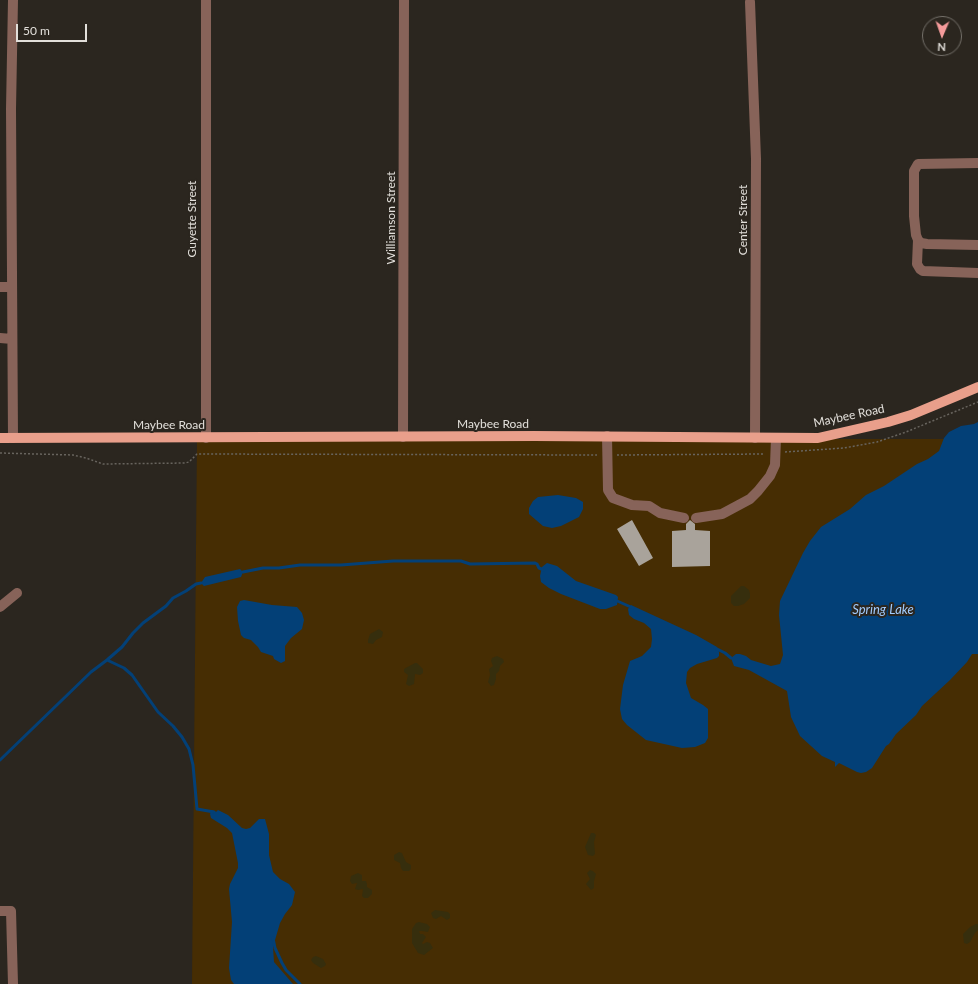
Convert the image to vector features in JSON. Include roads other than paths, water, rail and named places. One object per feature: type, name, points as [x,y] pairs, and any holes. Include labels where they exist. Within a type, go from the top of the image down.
[{"type":"main road","name":"Maybee Road","points":[[0,438],[607,436],[818,438],[888,422],[911,415],[978,388]]},
{"type":"street","points":[[13,0],[11,102],[13,438]]},
{"type":"street","name":"Guyette Street","points":[[206,0],[206,438]]},
{"type":"street","name":"Williamson Street","points":[[403,437],[404,0]]},
{"type":"street","name":"Center Street","points":[[750,2],[756,159],[755,438]]},
{"type":"street","points":[[978,163],[918,164],[915,167],[914,216],[918,240],[917,264],[920,269],[923,271],[978,273]]},
{"type":"street","points":[[918,240],[927,244],[978,245]]},
{"type":"street","points":[[0,287],[12,287]]},
{"type":"street","points":[[0,338],[12,339]]},
{"type":"street","points":[[607,436],[608,490],[612,498],[632,505],[649,506],[660,513],[684,518]]},
{"type":"street","points":[[696,518],[722,514],[750,499],[770,476],[775,465],[776,438]]},
{"type":"street","points":[[0,607],[17,593]]},
{"type":"street","points":[[0,911],[11,911],[13,984]]},
{"type":"water","name":"Spring Lake","points":[[978,422],[978,654],[972,654],[967,662],[950,680],[922,706],[916,715],[886,746],[872,768],[861,773],[839,763],[835,767],[835,762],[822,756],[800,736],[791,717],[787,691],[749,670],[734,666],[731,658],[736,654],[740,654],[751,660],[771,666],[780,664],[783,655],[779,615],[780,601],[803,553],[821,527],[850,509],[866,495],[884,486],[939,451],[944,438],[949,432],[961,426]]},
{"type":"water","points":[[558,495],[576,498],[583,502],[583,509],[579,517],[561,526],[552,528],[543,526],[529,514],[529,508],[533,501],[538,497]]},
{"type":"water","points":[[547,563],[557,566],[576,581],[616,595],[618,597],[617,605],[606,609],[600,609],[549,588],[541,582],[540,576],[542,567]]},
{"type":"water","points":[[240,569],[243,572],[241,577],[204,586],[201,583],[205,577]]},
{"type":"water","points":[[244,600],[272,605],[297,607],[302,613],[304,620],[302,629],[291,638],[285,646],[285,661],[281,663],[274,659],[273,656],[261,652],[251,640],[244,638],[241,635],[237,607],[240,601]]},
{"type":"water","points":[[631,605],[696,635],[717,647],[719,656],[717,658],[697,664],[690,668],[687,672],[686,683],[691,698],[708,709],[708,738],[705,743],[695,747],[682,748],[646,740],[627,725],[622,719],[620,709],[623,685],[630,661],[642,656],[651,647],[652,639],[651,629],[644,623],[629,615],[628,609]]},
{"type":"water","points":[[212,810],[216,812],[218,810],[228,815],[242,828],[246,829],[250,828],[259,819],[265,819],[269,834],[269,855],[273,872],[280,879],[289,884],[295,892],[292,905],[280,923],[273,947],[274,962],[293,984],[234,984],[231,980],[229,968],[232,922],[229,889],[238,868],[238,863],[232,833],[211,818],[210,814]]},
{"type":"waterway","points":[[243,572],[263,568],[279,568],[300,565],[341,565],[393,561],[461,561],[470,564],[535,563],[539,568],[544,570]]},
{"type":"waterway","points":[[0,760],[91,672],[122,647],[143,623],[166,606],[173,598],[196,584],[201,583]]},
{"type":"waterway","points":[[615,600],[633,608]]},
{"type":"waterway","points":[[715,648],[731,658]]},
{"type":"waterway","points":[[107,660],[124,668],[132,675],[158,712],[182,737],[189,749],[193,765],[197,809],[214,812]]},
{"type":"waterway","points":[[273,938],[275,948],[286,970],[300,984]]}]
